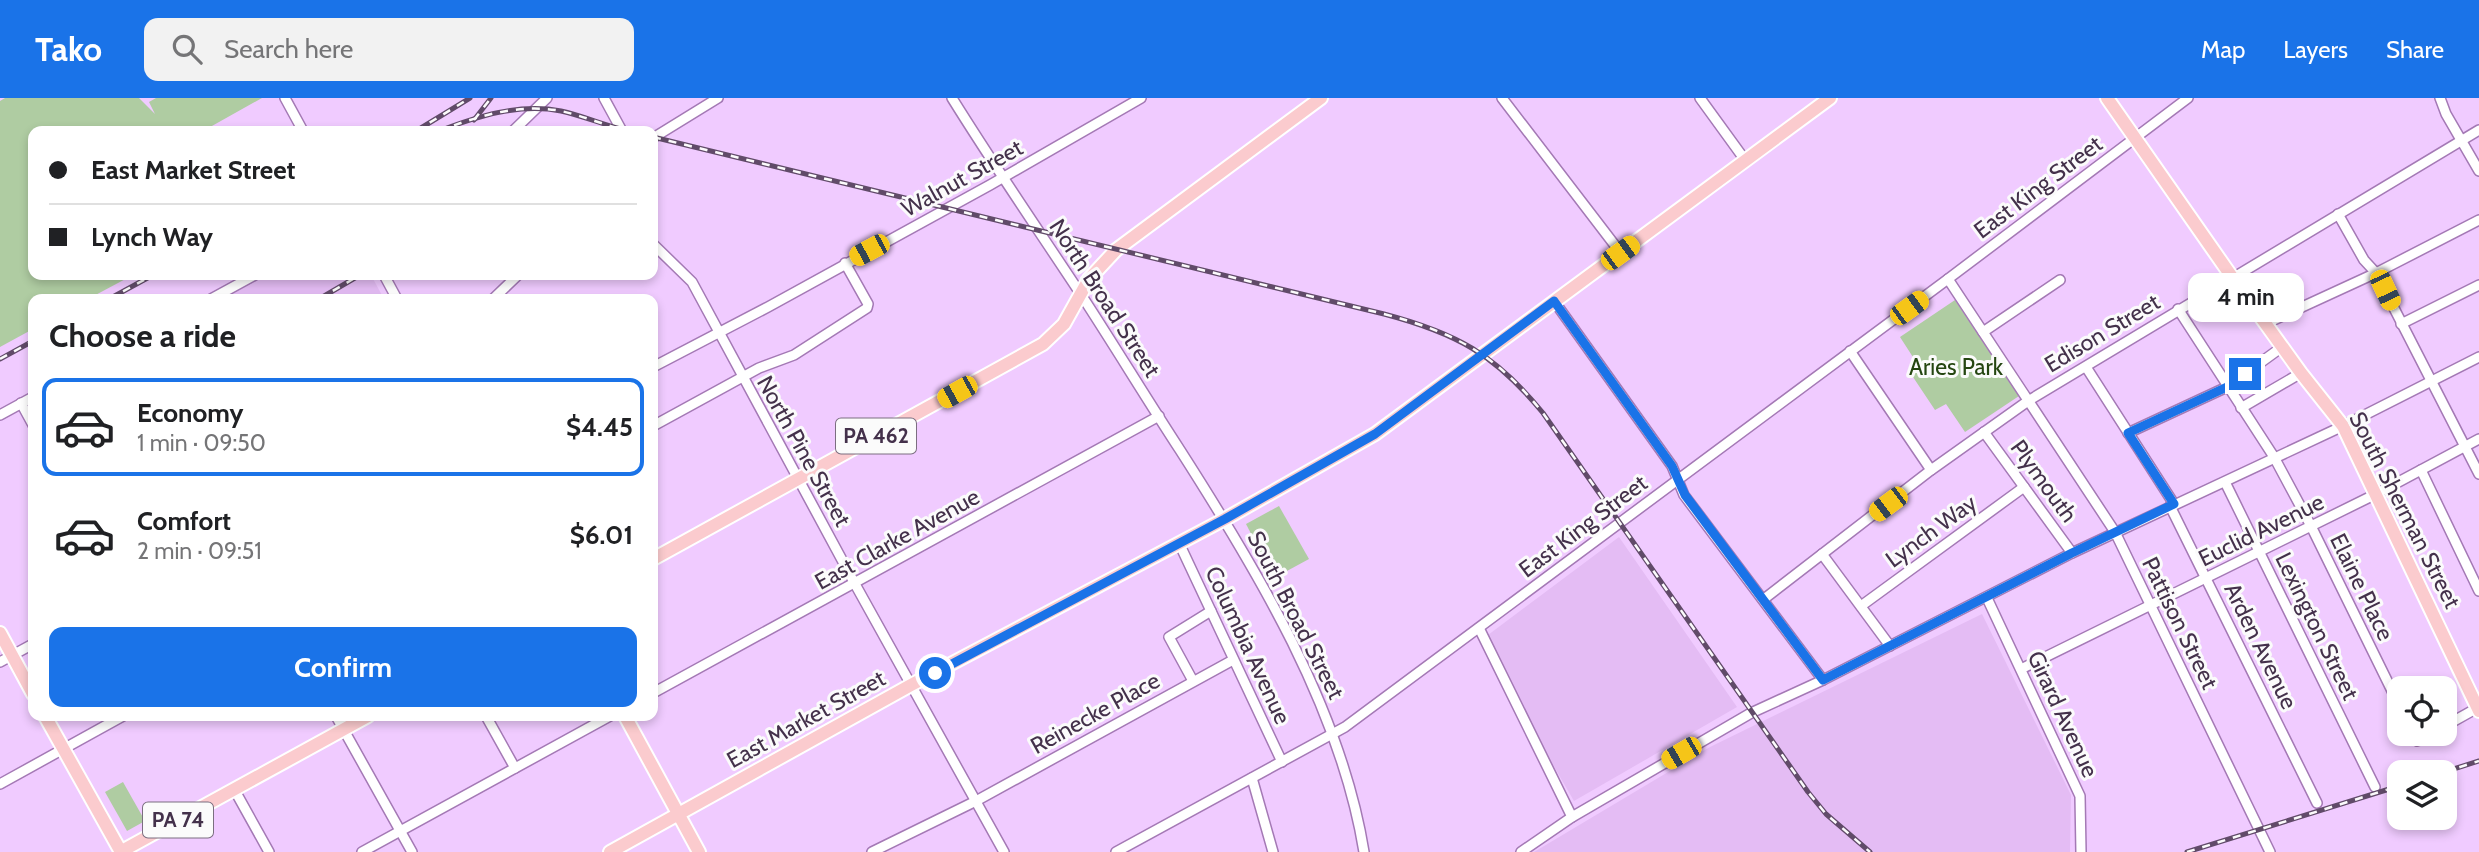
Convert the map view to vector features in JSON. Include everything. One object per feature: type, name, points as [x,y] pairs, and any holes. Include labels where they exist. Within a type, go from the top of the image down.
[{"type":"main road","name":"PA 462","points":[[658,556],[1043,344],[1064,324],[1089,279],[1116,250],[1321,98]]},
{"type":"main road","name":"East Market Street","points":[[610,852],[911,685],[1225,519],[1375,434],[1830,98]]},
{"type":"main road","name":"South Sherman Street","points":[[2107,98],[2265,324],[2343,426],[2479,708]]},
{"type":"main road","points":[[0,633],[28,685]]},
{"type":"main road","points":[[48,721],[121,852]]},
{"type":"main road","name":"PA 74","points":[[121,852],[358,721]]},
{"type":"main road","points":[[628,721],[699,852]]},
{"type":"street","points":[[285,98],[300,126]]},
{"type":"street","points":[[518,126],[547,98]]},
{"type":"street","points":[[604,98],[619,126]]},
{"type":"street","points":[[658,135],[718,98]]},
{"type":"street","name":"North Broad Street","points":[[952,98],[1225,519]]},
{"type":"street","name":"Walnut Street","points":[[658,364],[1002,178],[1141,98]]},
{"type":"street","points":[[1502,98],[1620,253]]},
{"type":"street","points":[[1700,98],[1745,160]]},
{"type":"street","name":"East King Street","points":[[1116,852],[1332,734],[1479,628],[2188,98]]},
{"type":"street","points":[[2440,98],[2446,114],[2479,171]]},
{"type":"street","name":"Edison Street","points":[[1764,598],[1931,470],[2028,401],[2479,130]]},
{"type":"street","points":[[2338,214],[2364,260],[2376,272],[2479,474]]},
{"type":"street","points":[[2265,324],[2479,220]]},
{"type":"street","name":"North Pine Street","points":[[658,249],[692,282],[1004,852]]},
{"type":"street","points":[[658,423],[759,368],[794,355],[868,306],[845,263]]},
{"type":"street","name":"Pattison Street","points":[[1948,279],[2115,532],[2270,852]]},
{"type":"street","points":[[220,294],[246,280]]},
{"type":"street","points":[[498,294],[513,280]]},
{"type":"street","points":[[1983,332],[2060,280]]},
{"type":"street","points":[[2401,324],[2479,285]]},
{"type":"street","points":[[1554,301],[1672,466],[1685,495],[1823,680]]},
{"type":"street","name":"Elaine Place","points":[[2178,309],[2274,457],[2387,681]]},
{"type":"street","points":[[2128,433],[2227,387],[2282,347]]},
{"type":"street","points":[[1850,351],[1931,470]]},
{"type":"street","points":[[1521,852],[1572,817],[1751,713],[1823,680],[2072,553],[2343,426],[2479,357]]},
{"type":"street","name":"Arden Avenue","points":[[2086,367],[2172,505],[2317,803]]},
{"type":"street","points":[[2241,408],[2301,373]]},
{"type":"street","points":[[0,415],[28,400]]},
{"type":"street","points":[[21,404],[28,416]]},
{"type":"street","name":"East Clarke Avenue","points":[[658,690],[1159,416]]},
{"type":"street","name":"Plymouth","points":[[1984,432],[2072,553]]},
{"type":"street","name":"Euclid Avenue","points":[[2021,669],[2151,607],[2479,439]]},
{"type":"street","points":[[2421,470],[2479,591]]},
{"type":"street","name":"Lexington Street","points":[[2225,482],[2375,787]]},
{"type":"street","name":"Lynch Way","points":[[1861,606],[2024,486]]},
{"type":"street","name":"South Broad Street","points":[[1225,519],[1314,685],[1332,734],[1364,852]]},
{"type":"street","name":"Columbia Avenue","points":[[1179,543],[1282,762]]},
{"type":"street","points":[[1822,554],[1890,646]]},
{"type":"street","name":"Girard Avenue","points":[[1987,598],[2080,796],[2081,852]]},
{"type":"street","points":[[1194,681],[1169,637],[1211,611]]},
{"type":"street","points":[[1479,628],[1572,817]]},
{"type":"street","points":[[0,662],[28,647]]},
{"type":"street","name":"Reinecke Place","points":[[872,852],[976,801],[1233,660]]},
{"type":"street","points":[[2457,720],[2479,708]]},
{"type":"street","points":[[0,784],[114,721]]},
{"type":"street","points":[[339,721],[412,852]]},
{"type":"street","points":[[489,721],[515,768]]},
{"type":"street","points":[[362,852],[601,721]]},
{"type":"street","points":[[1252,778],[1273,852]]},
{"type":"street","points":[[234,789],[269,852]]},
{"type":"shaded area","points":[[259,280],[374,280],[381,294],[232,294]]},
{"type":"shaded area","points":[[1619,537],[1737,707],[1574,801],[1549,758],[1488,635]]},
{"type":"shaded area","points":[[1982,614],[2071,795],[2070,852],[1534,852],[1710,747]]},
{"type":"green space","points":[[5,98],[139,98],[155,114],[149,102],[156,98],[262,98],[212,126],[28,126],[28,280],[124,280],[97,294],[28,294],[28,332],[0,347],[0,101]]},
{"type":"green space","name":"Aries Park","points":[[1955,300],[2019,396],[1965,432],[1946,404],[1935,410],[1911,374],[1920,368],[1900,337]]},
{"type":"green space","points":[[1279,506],[1309,559],[1274,578],[1246,524]]},
{"type":"green space","points":[[123,782],[145,821],[127,831],[105,792]]},
{"type":"railway","points":[[424,126],[470,98]]},
{"type":"railway","points":[[474,120],[491,98]]},
{"type":"railway","points":[[453,126],[499,112],[530,109],[561,111],[612,126]]},
{"type":"railway","points":[[658,138],[1384,314],[1432,329],[1472,348],[1508,375],[1543,413],[1808,792],[1826,814],[1870,852]]},
{"type":"railway","points":[[118,294],[144,280]]},
{"type":"railway","points":[[328,294],[351,280]]},
{"type":"railway","points":[[0,359],[28,344]]},
{"type":"railway","points":[[2457,768],[2479,761]]},
{"type":"railway","points":[[2187,852],[2387,790]]},
{"type":"route","points":[[935,673],[1225,519],[1375,434],[1554,301],[1672,466],[1685,495],[1823,680],[2174,504],[2128,433],[2227,387],[2245,374]]}]
